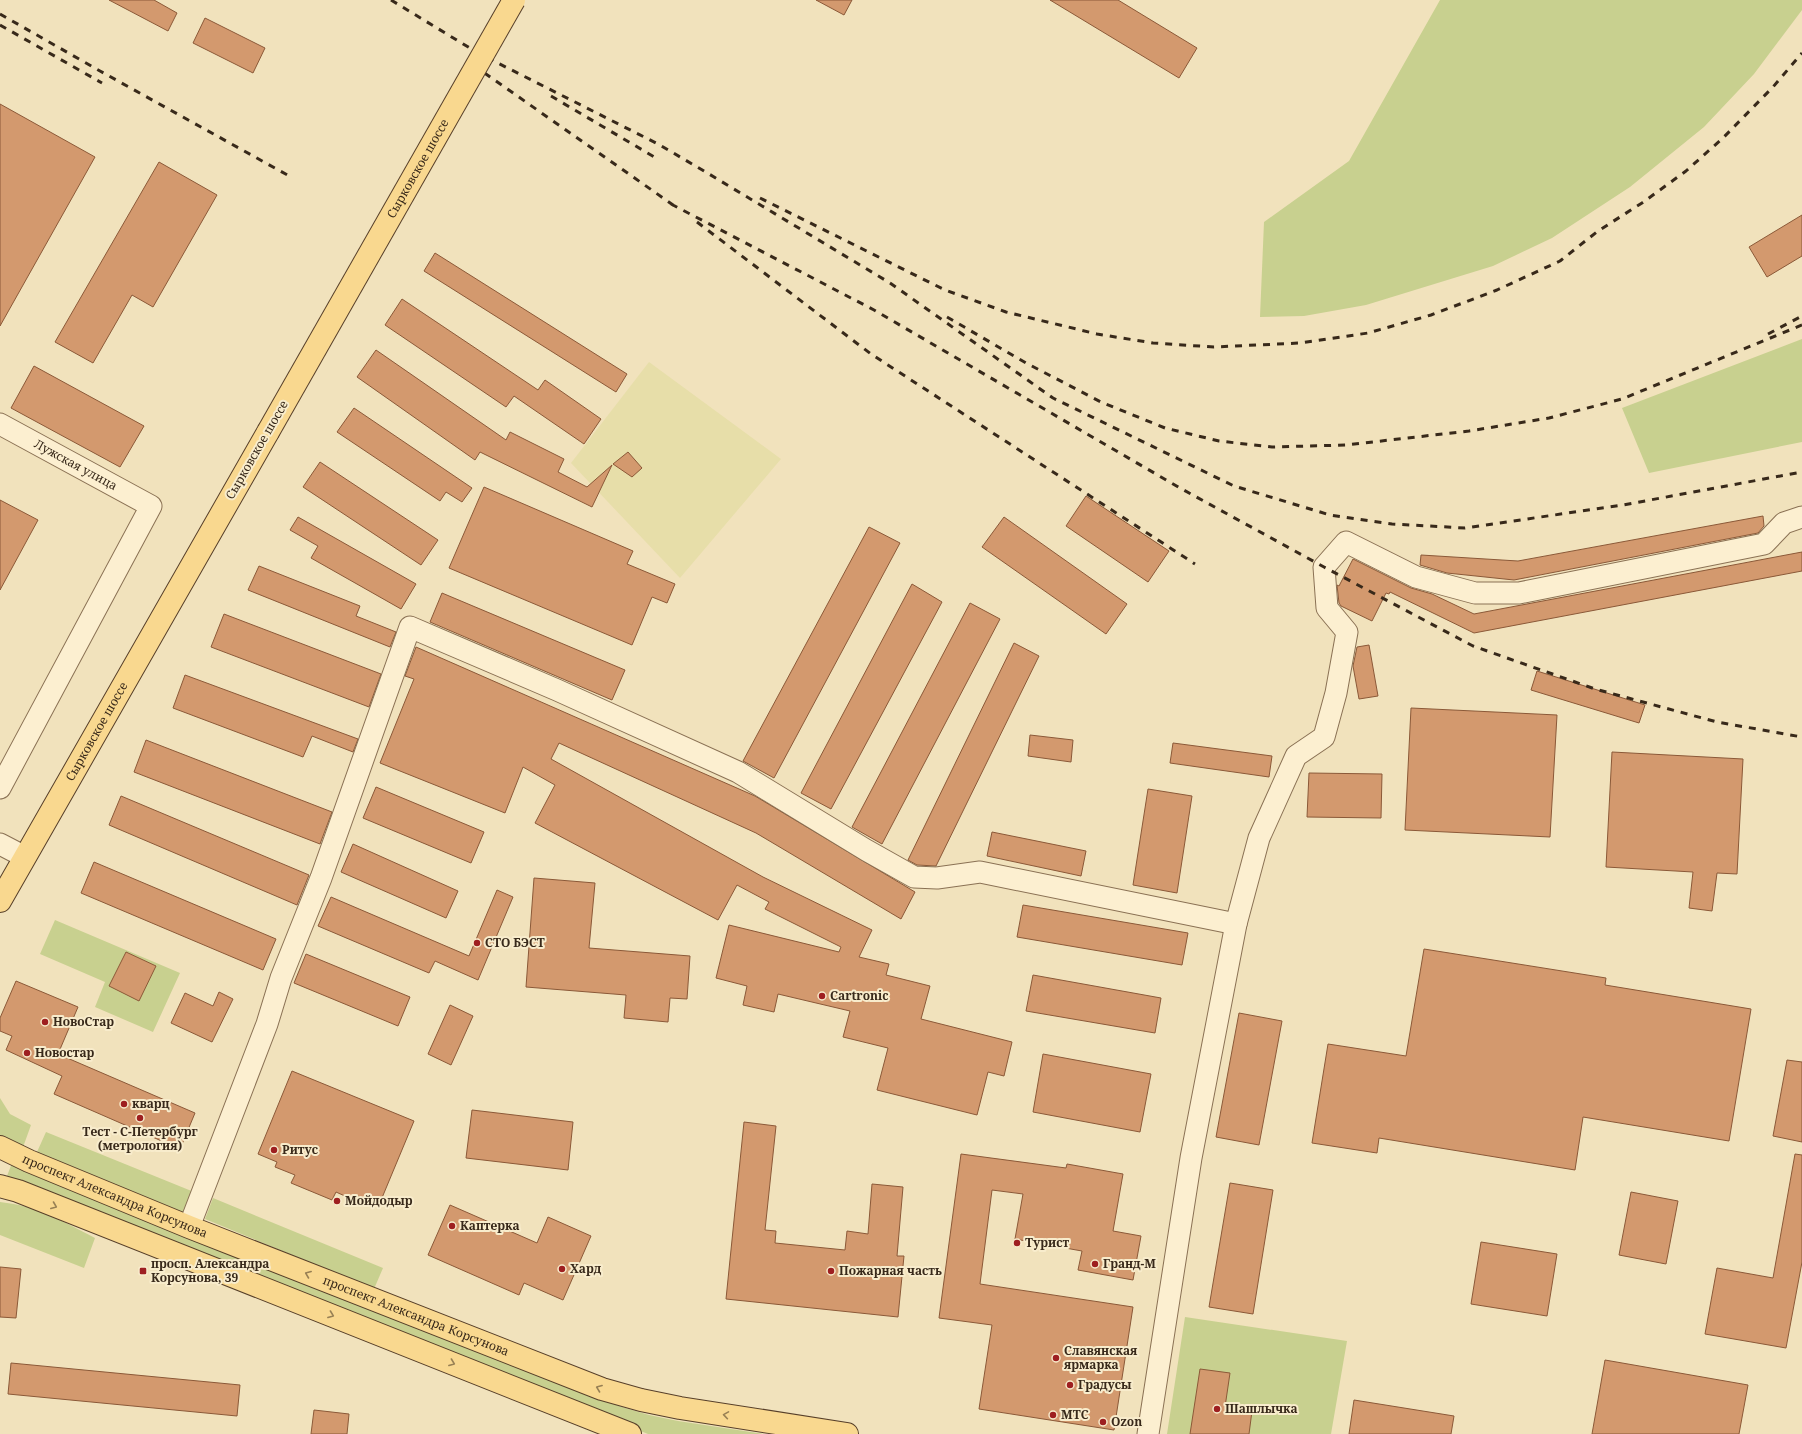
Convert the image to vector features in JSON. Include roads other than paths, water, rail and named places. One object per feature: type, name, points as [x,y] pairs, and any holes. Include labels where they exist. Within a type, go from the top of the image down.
[{"type":"main road","name":"Сырковское шоссе","points":[[0,900],[514,0]]},
{"type":"main road","name":"проспект Александра Корсунова","points":[[0,1147],[29,1161],[190,1227],[602,1389],[662,1404],[847,1434]]},
{"type":"main road","points":[[0,1186],[33,1197],[630,1434]]},
{"type":"main road","points":[[750,1418],[766,1423],[781,1434]]},
{"type":"street","name":"Лужская улица","points":[[0,424],[151,506],[0,788]]},
{"type":"street","points":[[1148,1434],[1191,1158],[1236,924],[1258,838],[1296,756],[1324,737],[1336,694],[1347,632],[1328,608],[1324,567],[1346,542],[1416,577],[1475,593],[1519,593],[1764,544],[1784,523],[1802,517]]},
{"type":"street","points":[[190,1227],[267,1024],[281,978],[321,878],[410,627],[557,690],[738,772],[866,850],[914,877],[937,878],[980,872],[1236,924]]},
{"type":"street","points":[[0,844],[24,857]]},
{"type":"railway","points":[[391,0],[478,53],[658,144],[704,171],[890,283],[1053,398],[1234,486],[1330,515],[1392,524],[1465,528],[1623,505],[1802,472]]},
{"type":"railway","points":[[0,14],[291,177]]},
{"type":"railway","points":[[0,25],[102,83]]},
{"type":"railway","points":[[760,198],[945,290],[1006,312],[1097,334],[1153,343],[1214,347],[1300,343],[1368,333],[1431,315],[1497,290],[1560,261],[1598,231],[1642,203],[1686,171],[1723,138],[1773,87],[1802,53]]},
{"type":"railway","points":[[473,65],[676,207]]},
{"type":"railway","points":[[551,96],[656,158]]},
{"type":"railway","points":[[671,204],[874,310],[1180,488],[1473,646],[1595,689],[1717,722],[1802,737]]},
{"type":"railway","points":[[697,222],[871,354],[1195,564]]},
{"type":"railway","points":[[1768,334],[1802,316]]},
{"type":"railway","points":[[947,317],[1026,363],[1101,402],[1165,428],[1219,441],[1272,447],[1346,445],[1469,431],[1549,418],[1622,399],[1802,325]]},
{"type":"place","name":"СТО БЭСТ","points":[[477,943]]},
{"type":"place","name":"Cartronic","points":[[822,996]]},
{"type":"place","name":"НовоСтар","points":[[45,1022]]},
{"type":"place","name":"Новостар","points":[[27,1053]]},
{"type":"place","name":"кварц","points":[[124,1104]]},
{"type":"place","name":"Тест - С-Петербург (метрология)","points":[[140,1118]]},
{"type":"place","name":"Ритус","points":[[274,1150]]},
{"type":"place","name":"Мойдодыр","points":[[337,1201]]},
{"type":"place","name":"Каптерка","points":[[452,1226]]},
{"type":"place","name":"Турист","points":[[1017,1243]]},
{"type":"place","name":"Гранд-М","points":[[1095,1264]]},
{"type":"place","name":"Хард","points":[[562,1269]]},
{"type":"place","name":"просп. Александра Корсунова, 39","points":[[143,1271]]},
{"type":"place","name":"Пожарная часть","points":[[831,1271]]},
{"type":"place","name":"Славянская ярмарка","points":[[1056,1358]]},
{"type":"place","name":"Градусы","points":[[1070,1385]]},
{"type":"place","name":"Шашлычка","points":[[1217,1409]]},
{"type":"place","name":"МТС","points":[[1053,1415]]},
{"type":"place","name":"Ozon","points":[[1103,1422]]}]
